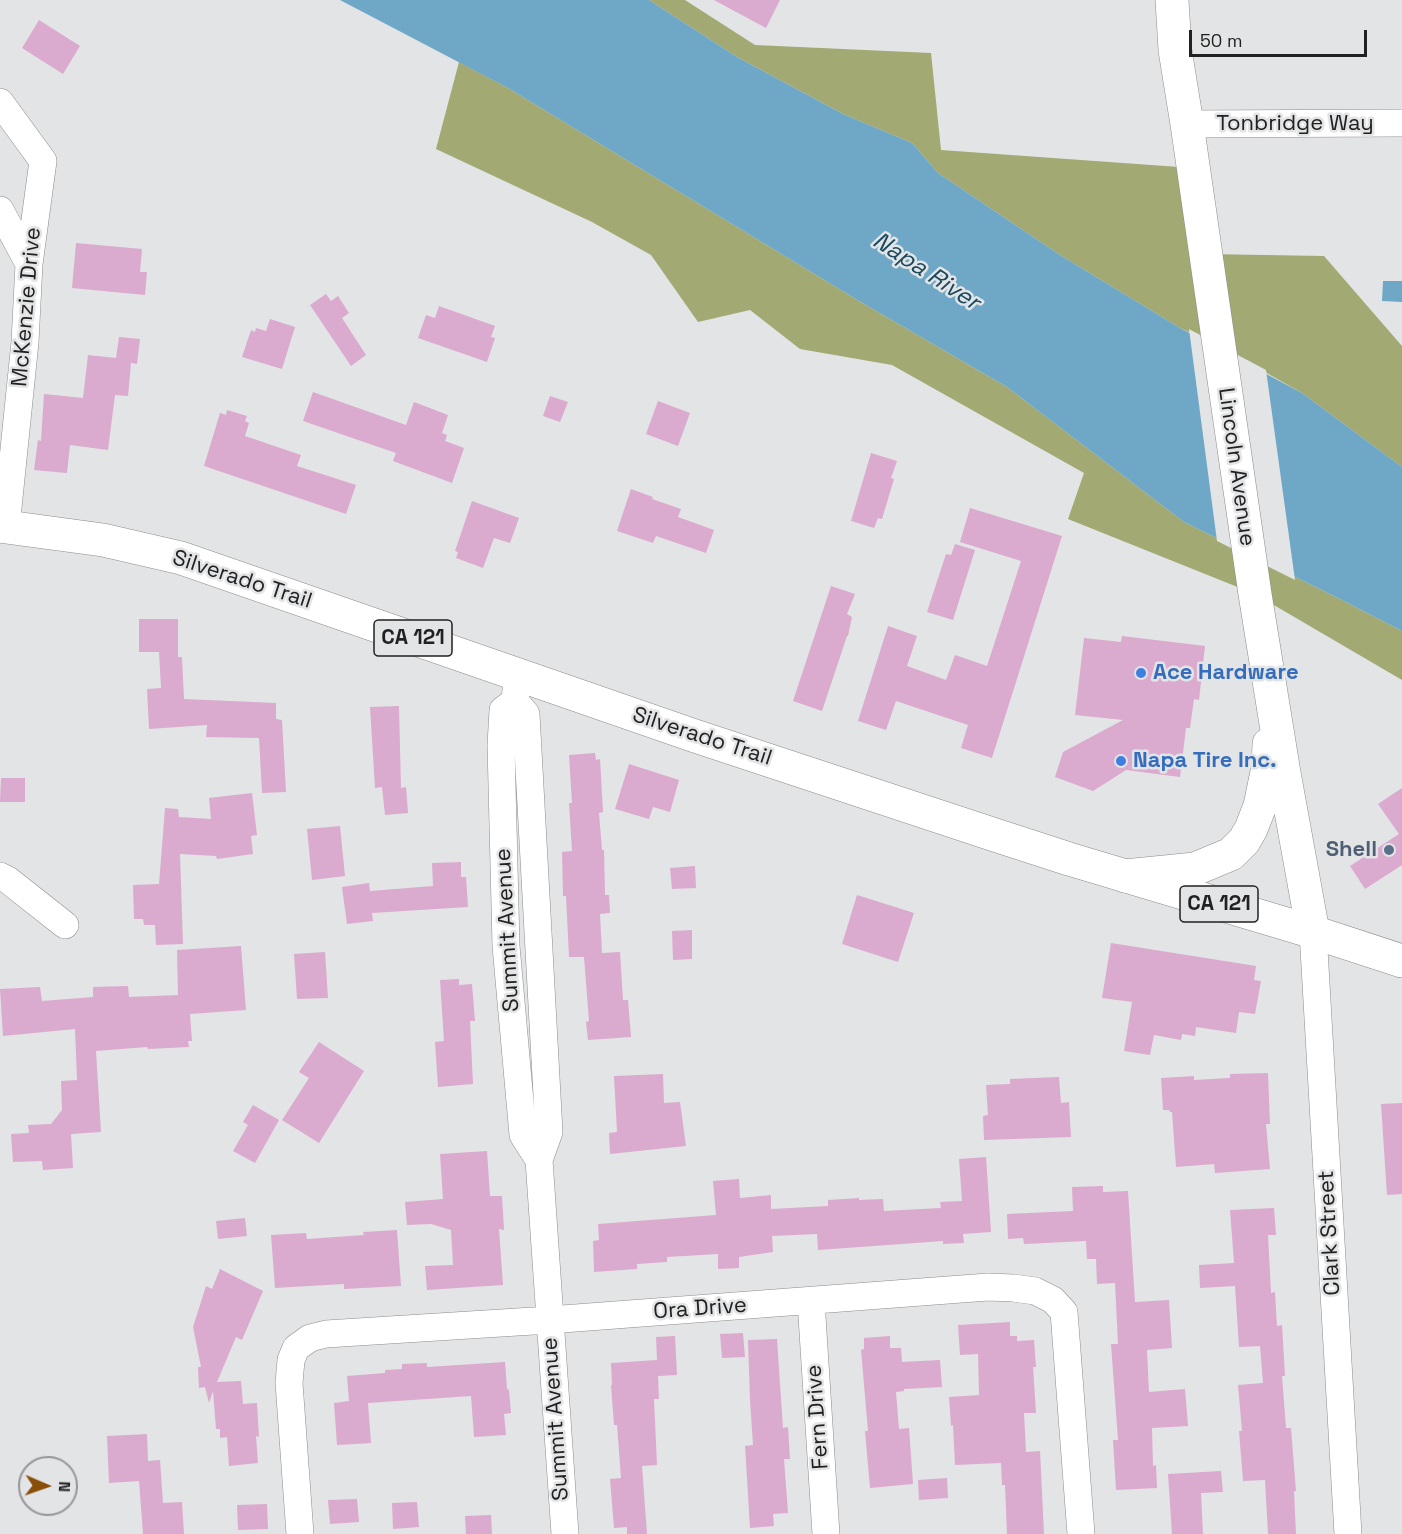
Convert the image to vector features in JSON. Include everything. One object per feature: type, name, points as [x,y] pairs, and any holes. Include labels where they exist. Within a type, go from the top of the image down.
[{"type":"main road","name":"Lincoln Avenue","points":[[1172,0],[1175,50],[1255,594],[1312,932]]},
{"type":"main road","name":"Silverado Trail","points":[[3,526],[103,540],[181,558],[518,688],[695,736],[1069,859],[1402,961]]},
{"type":"main road","points":[[1125,876],[1195,869],[1231,854],[1244,841],[1260,806],[1268,767],[1271,695]]},
{"type":"street","name":"McKenzie Drive","points":[[0,102],[43,160],[29,264],[25,342],[3,526]]},
{"type":"street","name":"Tonbridge Way","points":[[1187,124],[1402,123]]},
{"type":"street","points":[[0,210],[29,264]]},
{"type":"street","name":"Summit Avenue","points":[[518,688],[526,714],[549,1120],[549,1132],[539,1160],[565,1534]]},
{"type":"street","points":[[0,876],[65,924]]},
{"type":"street","name":"Clark Street","points":[[1312,932],[1348,1534]]},
{"type":"street","name":"Ora Drive","points":[[300,1534],[289,1383],[291,1360],[296,1348],[310,1338],[326,1334],[549,1320],[988,1287],[1035,1292],[1053,1300],[1064,1312],[1081,1534]]},
{"type":"street","name":"Fern Drive","points":[[811,1301],[826,1534]]},
{"type":"green space","points":[[649,0],[685,0],[755,45],[931,53],[941,150],[1193,168],[1206,254],[1324,256],[1402,346],[1402,467],[1302,393],[1219,346],[1180,328],[1060,255],[938,173],[912,143],[843,114],[737,57]]},
{"type":"green space","points":[[459,62],[508,88],[859,301],[1007,387],[1184,522],[1402,631],[1402,680],[1255,594],[1068,519],[1084,473],[892,365],[800,349],[750,310],[698,322],[651,255],[592,222],[436,149]]},
{"type":"water","name":"Napa River","points":[[340,0],[649,0],[737,57],[843,114],[912,143],[938,173],[1060,255],[1180,328],[1302,393],[1402,467],[1402,631],[1184,522],[1007,387],[859,301],[508,88]]},
{"type":"water","points":[[1383,281],[1402,281],[1402,302],[1382,301]]},
{"type":"pier","points":[[1189,329],[1266,370],[1295,580],[1217,541]]},
{"type":"building","points":[[714,0],[780,0],[766,28]]},
{"type":"building","points":[[39,20],[80,46],[63,74],[22,48]]},
{"type":"building","points":[[76,243],[142,249],[140,272],[147,272],[145,295],[72,288]]},
{"type":"building","points":[[326,294],[331,301],[338,296],[349,313],[342,318],[366,355],[351,366],[310,305]]},
{"type":"building","points":[[439,306],[495,326],[491,337],[495,338],[487,362],[418,338],[426,315],[435,318]]},
{"type":"building","points":[[270,319],[295,327],[282,369],[242,357],[251,330],[255,332],[256,328],[266,331]]},
{"type":"building","points":[[119,337],[140,339],[137,364],[131,363],[128,396],[115,395],[108,450],[70,445],[67,473],[34,470],[38,440],[41,441],[44,394],[83,398],[88,355],[116,358]]},
{"type":"building","points":[[313,392],[406,425],[414,402],[448,415],[442,433],[447,435],[445,441],[464,448],[452,483],[393,461],[396,453],[303,421]]},
{"type":"building","points":[[550,396],[568,402],[560,422],[543,416]]},
{"type":"building","points":[[658,401],[690,413],[678,446],[646,434]]},
{"type":"building","points":[[227,410],[247,416],[245,421],[249,423],[245,436],[301,455],[297,466],[356,485],[346,514],[204,466],[220,413],[226,415]]},
{"type":"building","points":[[871,453],[897,461],[882,519],[878,518],[874,528],[851,521]]},
{"type":"building","points":[[631,489],[681,509],[678,517],[714,530],[706,553],[656,536],[653,543],[617,531]]},
{"type":"building","points":[[472,501],[519,518],[510,543],[494,538],[483,568],[456,558],[458,552],[455,551]]},
{"type":"building","points":[[970,508],[1062,536],[992,758],[961,748],[968,725],[896,701],[886,730],[858,721],[888,626],[917,636],[907,666],[946,680],[955,655],[987,666],[1021,561],[960,542]]},
{"type":"building","points":[[955,544],[975,550],[953,620],[927,612],[946,554],[951,555]]},
{"type":"building","points":[[831,586],[855,594],[847,614],[852,617],[848,636],[822,711],[793,701]]},
{"type":"building","points":[[139,619],[178,619],[178,657],[182,657],[184,699],[276,703],[276,719],[282,720],[286,792],[262,793],[259,738],[206,737],[207,725],[149,729],[147,689],[161,688],[159,652],[139,652]]},
{"type":"building","name":"Ace Hardware","points":[[1122,636],[1205,646],[1199,700],[1194,699],[1190,728],[1186,728],[1180,777],[1126,770],[1093,791],[1055,777],[1063,752],[1123,720],[1075,715],[1084,638],[1121,642]]},
{"type":"building","points":[[399,706],[401,788],[406,787],[408,813],[385,815],[382,787],[375,788],[370,707]]},
{"type":"building","points":[[595,753],[596,760],[600,759],[603,812],[599,813],[602,850],[604,850],[605,895],[609,895],[610,913],[600,914],[602,953],[620,952],[623,1000],[628,1000],[631,1037],[588,1040],[586,1022],[589,1021],[584,957],[569,957],[566,896],[563,896],[562,852],[572,851],[569,755]]},
{"type":"building","points":[[629,764],[679,780],[670,812],[653,807],[649,819],[615,809]]},
{"type":"building","points":[[1,778],[25,778],[25,802],[0,802]]},
{"type":"building","name":"Shell","points":[[1402,788],[1402,865],[1365,889],[1350,866],[1399,834],[1378,804]]},
{"type":"building","points":[[252,793],[257,835],[251,836],[253,854],[217,859],[216,856],[180,854],[183,944],[156,945],[155,925],[144,925],[143,919],[134,919],[133,885],[159,884],[165,808],[178,809],[179,817],[211,819],[209,798]]},
{"type":"building","points":[[340,826],[345,876],[312,880],[307,829]]},
{"type":"building","points":[[461,862],[461,877],[466,877],[468,907],[372,913],[373,921],[347,924],[342,887],[369,883],[370,891],[433,886],[432,863]]},
{"type":"building","points":[[695,866],[696,888],[672,889],[670,868]]},
{"type":"building","points":[[857,895],[914,913],[898,962],[842,944]]},
{"type":"building","points":[[692,930],[692,959],[673,960],[672,931]]},
{"type":"building","points":[[1111,943],[1256,966],[1254,980],[1261,981],[1255,1014],[1239,1012],[1236,1033],[1196,1027],[1195,1036],[1182,1034],[1181,1040],[1154,1035],[1150,1055],[1124,1051],[1132,1002],[1102,998]]},
{"type":"building","points":[[241,946],[246,1010],[190,1014],[192,1041],[188,1041],[189,1047],[148,1049],[147,1047],[96,1051],[101,1132],[71,1134],[73,1168],[43,1170],[42,1161],[13,1162],[11,1134],[29,1133],[28,1125],[51,1124],[62,1110],[61,1081],[77,1080],[75,1029],[3,1036],[0,989],[40,987],[42,1001],[93,997],[93,987],[128,986],[129,997],[178,995],[177,950]]},
{"type":"building","points":[[325,952],[328,998],[297,999],[294,954]]},
{"type":"building","points":[[459,979],[459,985],[472,984],[475,1021],[470,1021],[473,1084],[438,1087],[435,1042],[444,1041],[440,980]]},
{"type":"building","points":[[319,1042],[364,1071],[319,1143],[282,1120],[309,1078],[299,1072]]},
{"type":"building","points":[[1268,1073],[1270,1124],[1266,1124],[1270,1169],[1215,1173],[1214,1164],[1176,1167],[1172,1112],[1163,1110],[1161,1078],[1194,1076],[1194,1080],[1230,1078],[1230,1074]]},
{"type":"building","points":[[663,1074],[664,1103],[680,1102],[686,1146],[610,1154],[609,1133],[617,1132],[614,1076]]},
{"type":"building","points":[[1059,1077],[1061,1103],[1069,1102],[1071,1137],[984,1140],[983,1116],[988,1115],[986,1085],[1010,1084],[1010,1079]]},
{"type":"building","points":[[1402,1103],[1402,1194],[1387,1195],[1381,1104]]},
{"type":"building","points":[[253,1105],[279,1120],[255,1163],[233,1151],[248,1125],[243,1122]]},
{"type":"building","points":[[487,1151],[490,1196],[502,1196],[504,1230],[499,1229],[503,1285],[427,1290],[425,1266],[453,1265],[451,1230],[431,1224],[407,1225],[405,1202],[443,1199],[440,1154]]},
{"type":"building","points":[[986,1157],[991,1232],[963,1234],[964,1243],[943,1244],[943,1241],[818,1250],[817,1234],[772,1236],[773,1252],[739,1257],[739,1268],[718,1269],[718,1254],[667,1257],[667,1262],[637,1264],[637,1269],[594,1272],[593,1241],[599,1240],[598,1224],[716,1215],[713,1181],[739,1179],[740,1198],[771,1195],[771,1209],[828,1206],[828,1200],[859,1198],[859,1200],[883,1199],[884,1211],[941,1208],[940,1202],[962,1201],[959,1159]]},
{"type":"building","points":[[1103,1186],[1103,1192],[1128,1191],[1135,1302],[1169,1300],[1172,1348],[1147,1350],[1149,1392],[1185,1389],[1188,1426],[1152,1428],[1153,1466],[1156,1465],[1157,1488],[1116,1490],[1113,1440],[1118,1440],[1111,1344],[1118,1344],[1115,1283],[1097,1284],[1096,1259],[1087,1259],[1086,1241],[1024,1244],[1023,1238],[1008,1239],[1007,1214],[1073,1211],[1072,1187]]},
{"type":"building","points":[[1274,1208],[1276,1235],[1268,1235],[1271,1293],[1275,1292],[1277,1326],[1282,1325],[1285,1376],[1282,1376],[1286,1428],[1291,1428],[1296,1491],[1294,1491],[1296,1534],[1268,1534],[1265,1480],[1243,1481],[1238,1385],[1263,1383],[1260,1346],[1239,1347],[1235,1286],[1200,1288],[1199,1265],[1234,1263],[1230,1210]]},
{"type":"building","points":[[245,1218],[247,1236],[218,1239],[216,1221]]},
{"type":"building","points":[[397,1230],[401,1286],[344,1289],[344,1284],[275,1288],[271,1235],[306,1233],[307,1239]]},
{"type":"building","points":[[220,1269],[263,1291],[242,1340],[236,1337],[217,1382],[241,1381],[243,1404],[257,1403],[258,1463],[229,1466],[227,1437],[220,1438],[220,1429],[216,1429],[213,1391],[209,1403],[205,1387],[199,1388],[198,1367],[201,1367],[193,1327],[206,1286],[212,1289]]},
{"type":"building","points":[[1010,1322],[1010,1336],[1017,1336],[1017,1341],[1034,1340],[1036,1413],[1024,1413],[1026,1452],[1040,1451],[1044,1534],[1007,1534],[1005,1485],[1002,1485],[1001,1463],[955,1465],[949,1397],[979,1395],[978,1354],[960,1355],[958,1325]]},
{"type":"building","points":[[743,1333],[745,1357],[722,1358],[720,1334]]},
{"type":"building","points":[[675,1336],[677,1375],[658,1376],[659,1399],[654,1399],[657,1465],[642,1466],[647,1534],[627,1534],[627,1527],[614,1528],[610,1479],[621,1478],[617,1425],[614,1425],[611,1363],[657,1360],[656,1337]]},
{"type":"building","points":[[890,1336],[890,1348],[901,1348],[902,1362],[940,1360],[942,1387],[904,1389],[904,1391],[896,1392],[899,1429],[909,1428],[913,1484],[870,1488],[861,1350],[864,1349],[864,1338]]},
{"type":"building","points":[[777,1339],[783,1428],[788,1427],[790,1459],[784,1459],[788,1513],[773,1514],[774,1526],[750,1528],[745,1446],[753,1445],[748,1340]]},
{"type":"building","points":[[505,1362],[511,1413],[504,1414],[506,1435],[474,1437],[471,1396],[368,1403],[371,1443],[337,1445],[334,1403],[349,1401],[347,1376],[385,1373],[385,1370],[402,1369],[402,1364],[427,1363],[427,1367]]},
{"type":"building","points":[[147,1434],[148,1461],[160,1460],[163,1503],[182,1502],[184,1534],[143,1534],[139,1481],[109,1483],[107,1436]]},
{"type":"building","points":[[1221,1471],[1223,1492],[1201,1493],[1203,1534],[1172,1534],[1168,1474]]},
{"type":"building","points":[[947,1478],[948,1498],[919,1500],[918,1480]]},
{"type":"building","points":[[357,1499],[359,1522],[330,1524],[328,1500]]},
{"type":"building","points":[[417,1502],[419,1527],[393,1529],[392,1503]]},
{"type":"building","points":[[267,1504],[268,1529],[238,1530],[237,1505]]},
{"type":"building","points":[[491,1515],[492,1534],[466,1534],[465,1516]]},
{"type":"place","name":"Ace Hardware","points":[[1141,673]]},
{"type":"place","name":"Napa Tire Inc.","points":[[1121,761]]},
{"type":"place","name":"Shell","points":[[1389,850]]}]
